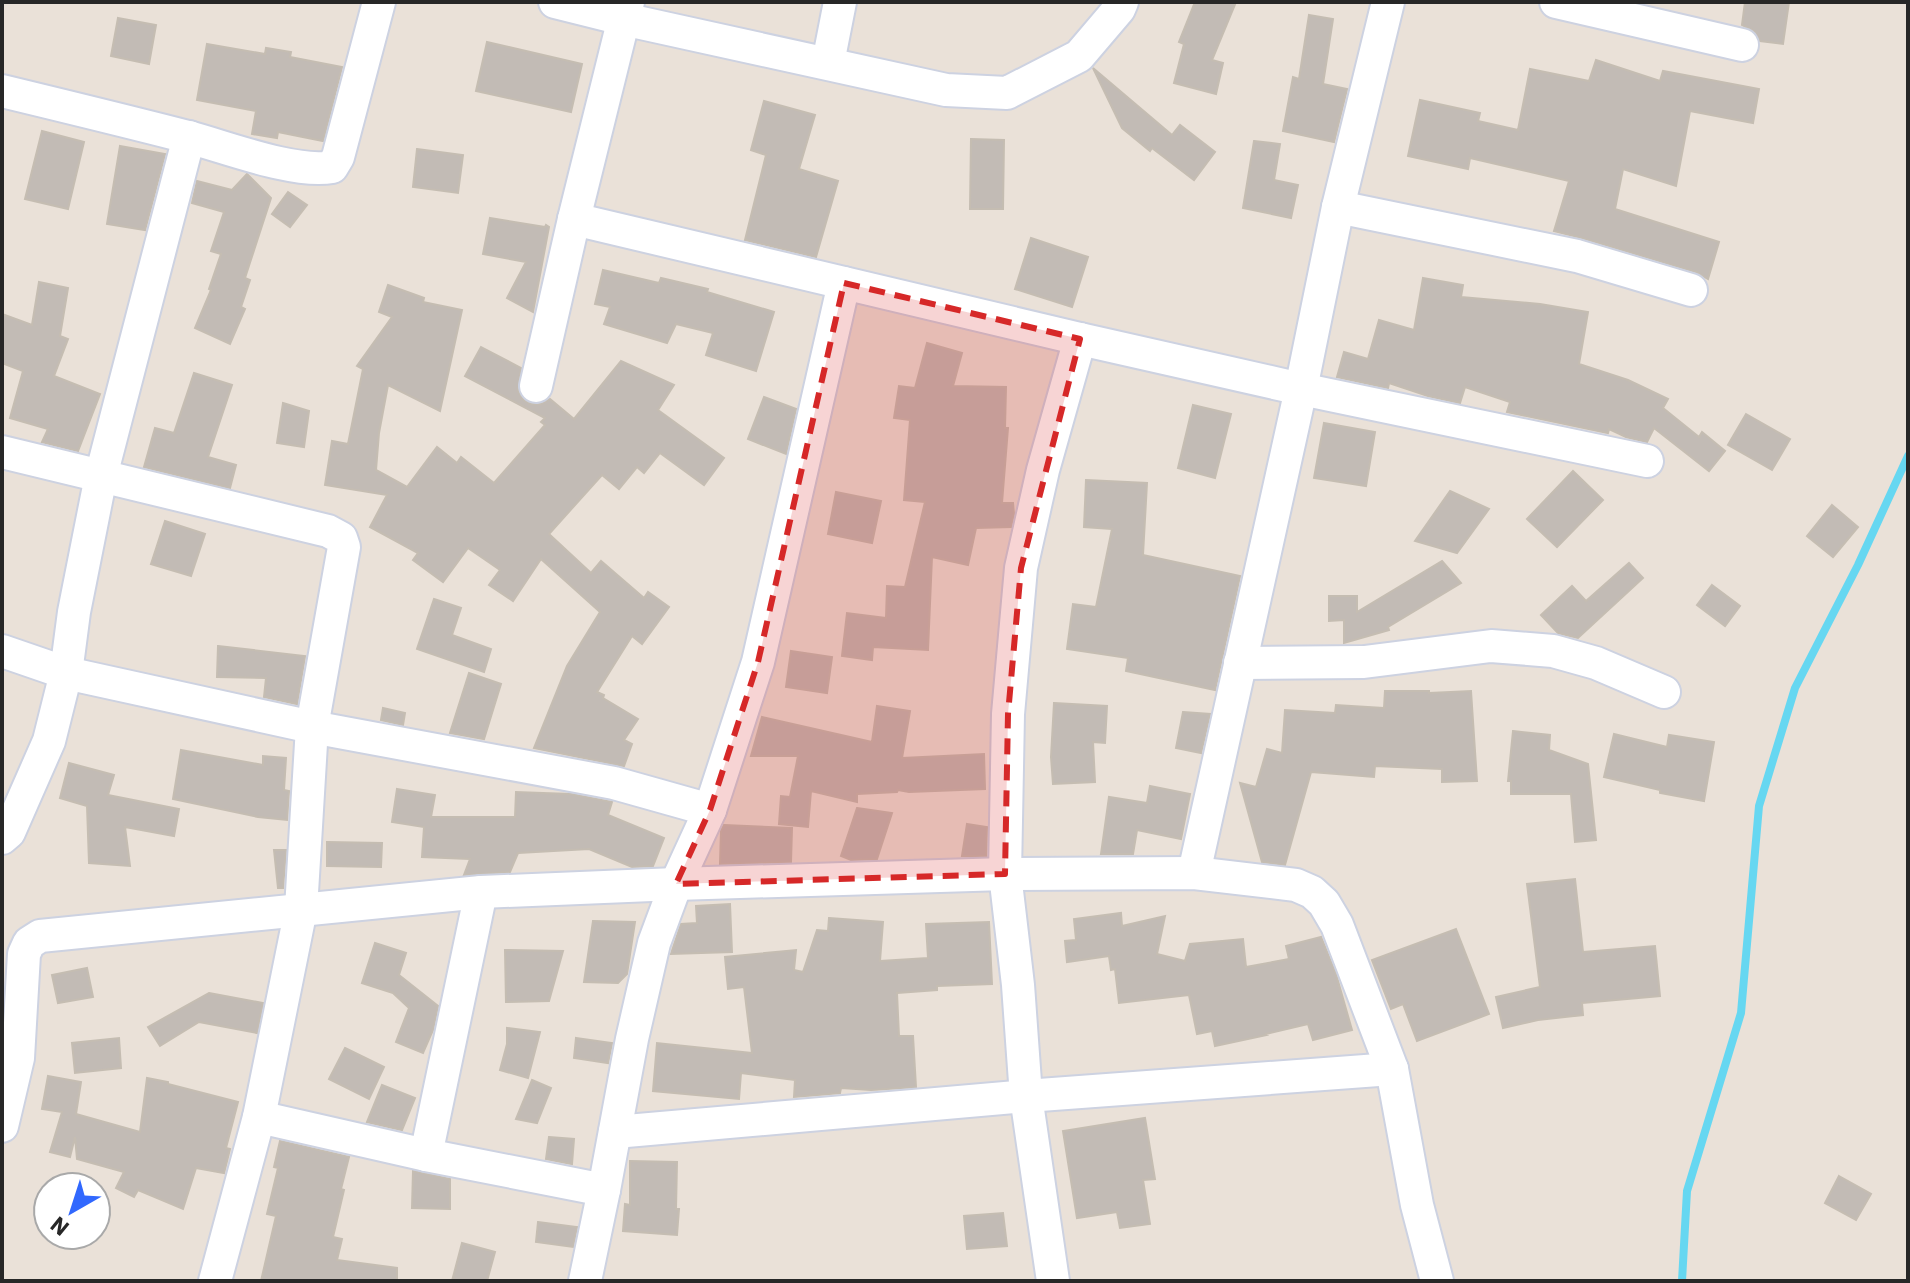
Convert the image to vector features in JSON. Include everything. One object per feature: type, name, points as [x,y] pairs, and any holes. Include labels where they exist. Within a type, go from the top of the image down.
[{"type":"street","points":[[2,91],[189,137],[290,166],[324,169],[332,167],[338,157],[379,2]]},
{"type":"street","points":[[555,2],[626,11],[946,90],[1007,93],[1079,56],[1122,2]]},
{"type":"street","points":[[828,63],[840,2]]},
{"type":"street","points":[[1194,873],[1338,207],[1388,2]]},
{"type":"street","points":[[1556,2],[1742,45]]},
{"type":"street","points":[[536,386],[626,11]]},
{"type":"street","points":[[2,838],[9,832],[49,741],[66,673],[74,612],[101,476],[189,137]]},
{"type":"street","points":[[1338,207],[1577,256],[1691,290]]},
{"type":"street","points":[[574,219],[1301,389],[1647,461]]},
{"type":"street","points":[[585,1281],[654,943],[676,884],[710,810],[758,662],[844,283]]},
{"type":"street","points":[[1053,1281],[1026,1096],[1018,985],[1005,874],[1008,714],[1021,568],[1043,470],[1080,339]]},
{"type":"street","points":[[2,452],[328,531],[341,538],[344,547],[312,727],[301,909],[259,1117],[215,1281]]},
{"type":"street","points":[[1240,663],[1364,662],[1491,646],[1506,647],[1553,651],[1596,663],[1664,692]]},
{"type":"street","points":[[2,651],[66,673],[312,727],[614,783],[710,810]]},
{"type":"street","points":[[2,1126],[18,1058],[24,954],[29,943],[40,936],[481,892],[1005,874],[1194,873],[1296,885],[1312,892],[1324,903],[1337,925],[1392,1069],[1417,1205],[1437,1281]]},
{"type":"street","points":[[426,1155],[481,892]]},
{"type":"street","points":[[615,1132],[1026,1096],[1392,1069]]},
{"type":"street","points":[[259,1117],[426,1155],[604,1190]]},
{"type":"highlighted area","points":[[844,283],[1080,339],[1021,568],[1008,714],[1005,874],[676,884],[710,810],[758,662]]},
{"type":"building","points":[[1195,2],[1236,2],[1212,60],[1223,63],[1216,94],[1174,83],[1184,44],[1179,42]]},
{"type":"building","points":[[1745,2],[1789,2],[1783,44],[1760,41],[1754,31],[1742,25]]},
{"type":"building","points":[[1309,15],[1333,19],[1323,84],[1347,89],[1334,142],[1283,131],[1293,77],[1299,79]]},
{"type":"building","points":[[118,18],[156,25],[149,64],[111,56]]},
{"type":"building","points":[[487,42],[582,64],[571,112],[476,91]]},
{"type":"building","points":[[207,44],[265,54],[266,48],[291,52],[290,57],[342,67],[323,141],[278,132],[277,138],[252,134],[256,111],[197,100]]},
{"type":"building","points":[[1596,60],[1660,81],[1663,71],[1759,89],[1753,123],[1690,111],[1676,186],[1623,169],[1615,209],[1719,242],[1708,279],[1696,272],[1554,231],[1569,181],[1470,158],[1468,169],[1408,156],[1420,100],[1480,113],[1478,121],[1518,130],[1530,69],[1589,81]]},
{"type":"building","points":[[1093,68],[1172,135],[1180,125],[1215,152],[1194,180],[1122,128]]},
{"type":"building","points":[[764,101],[815,115],[799,169],[838,181],[816,257],[745,240],[766,155],[751,150]]},
{"type":"building","points":[[42,131],[84,142],[68,209],[25,199]]},
{"type":"building","points":[[971,139],[1004,140],[1003,209],[970,209]]},
{"type":"building","points":[[1254,141],[1280,144],[1274,180],[1298,185],[1291,218],[1243,208]]},
{"type":"building","points":[[120,146],[165,154],[145,230],[107,224]]},
{"type":"building","points":[[417,149],[463,155],[458,193],[413,187]]},
{"type":"building","points":[[247,174],[271,198],[245,278],[250,280],[241,307],[245,309],[230,344],[195,328],[211,290],[221,254],[211,251],[224,212],[192,203],[197,181],[232,190]]},
{"type":"building","points":[[288,192],[307,205],[290,227],[272,214]]},
{"type":"building","points":[[490,218],[549,227],[533,312],[507,298],[526,262],[483,254]]},
{"type":"building","points":[[1031,238],[1088,257],[1072,307],[1015,289]]},
{"type":"building","points":[[603,270],[659,283],[661,278],[708,289],[707,292],[774,312],[756,371],[706,355],[713,333],[676,324],[667,343],[604,324],[610,307],[595,304]]},
{"type":"building","points":[[1423,278],[1463,285],[1461,297],[1588,312],[1579,364],[1628,380],[1668,399],[1663,408],[1699,437],[1702,432],[1725,451],[1709,471],[1654,428],[1647,442],[1609,429],[1608,433],[1507,412],[1510,402],[1465,387],[1460,403],[1389,383],[1388,388],[1337,377],[1344,352],[1368,359],[1379,320],[1414,330]]},
{"type":"building","points":[[39,282],[68,288],[60,336],[68,339],[54,376],[100,394],[78,451],[42,442],[48,429],[10,418],[23,371],[2,363],[2,314],[32,325]]},
{"type":"building","points":[[388,285],[424,298],[423,302],[462,310],[440,411],[388,385],[376,470],[407,487],[437,447],[457,463],[461,457],[494,483],[545,425],[541,422],[545,418],[465,376],[481,347],[521,368],[518,391],[524,400],[541,404],[550,399],[574,419],[621,361],[674,385],[658,410],[724,458],[704,485],[660,453],[644,473],[637,467],[619,489],[602,475],[549,534],[591,573],[601,561],[644,598],[648,592],[669,607],[642,644],[632,636],[597,692],[638,719],[624,740],[632,744],[624,766],[534,748],[567,666],[600,612],[541,559],[513,601],[489,585],[500,570],[468,548],[443,582],[413,560],[418,553],[370,527],[387,495],[325,485],[332,441],[348,444],[363,369],[357,366],[392,317],[379,312]]},
{"type":"building","points":[[927,343],[962,353],[953,386],[1006,387],[1005,428],[1008,428],[1002,503],[1013,503],[1011,527],[976,528],[968,565],[932,557],[928,650],[873,647],[872,660],[842,656],[847,613],[886,618],[887,586],[905,587],[925,502],[904,500],[910,420],[894,418],[899,386],[915,388]]},
{"type":"building","points":[[194,373],[232,385],[208,457],[236,465],[230,488],[144,467],[155,428],[174,433]]},
{"type":"building","points":[[764,397],[796,409],[786,454],[748,439]]},
{"type":"building","points":[[283,403],[309,411],[304,447],[277,443]]},
{"type":"building","points":[[1193,405],[1231,414],[1215,478],[1178,468]]},
{"type":"building","points":[[1746,414],[1790,439],[1772,470],[1728,445]]},
{"type":"building","points":[[1324,423],[1375,432],[1366,486],[1314,478]]},
{"type":"building","points":[[1573,471],[1603,500],[1557,547],[1527,519]]},
{"type":"building","points":[[1086,480],[1147,483],[1143,555],[1240,576],[1215,690],[1126,671],[1128,658],[1067,649],[1073,604],[1096,607],[1112,529],[1084,527]]},
{"type":"building","points":[[1450,491],[1489,509],[1457,553],[1415,541]]},
{"type":"building","points":[[836,492],[881,501],[872,543],[828,534]]},
{"type":"building","points":[[1832,505],[1858,527],[1833,557],[1807,536]]},
{"type":"building","points":[[165,521],[205,534],[191,576],[151,564]]},
{"type":"building","points":[[1442,561],[1461,583],[1388,627],[1389,630],[1344,643],[1344,620],[1329,621],[1329,596],[1357,596],[1357,612]]},
{"type":"building","points":[[1629,563],[1643,578],[1578,638],[1558,633],[1541,615],[1572,586],[1586,601]]},
{"type":"building","points":[[1712,585],[1740,606],[1725,626],[1697,605]]},
{"type":"building","points":[[434,599],[461,608],[452,635],[491,649],[484,672],[417,649]]},
{"type":"building","points":[[218,646],[305,656],[297,704],[264,697],[266,678],[217,677]]},
{"type":"building","points":[[791,651],[832,657],[827,693],[786,687]]},
{"type":"building","points":[[469,673],[501,684],[484,739],[450,733]]},
{"type":"building","points":[[1385,691],[1471,691],[1477,781],[1442,782],[1442,769],[1375,766],[1374,777],[1311,772],[1285,865],[1262,862],[1240,783],[1256,787],[1267,749],[1282,753],[1285,710],[1335,713],[1336,705],[1384,708]]},
{"type":"building","points":[[1054,703],[1107,706],[1105,743],[1093,742],[1095,782],[1053,784]]},
{"type":"building","points":[[877,706],[910,711],[902,758],[984,754],[985,789],[857,794],[857,802],[811,791],[808,827],[779,824],[781,796],[790,797],[798,756],[751,756],[762,717],[872,742]]},
{"type":"building","points":[[383,708],[405,713],[403,725],[381,720]]},
{"type":"building","points":[[1183,712],[1210,714],[1201,753],[1176,748]]},
{"type":"building","points":[[1513,731],[1550,735],[1549,750],[1588,764],[1596,840],[1575,842],[1571,794],[1511,794],[1511,781],[1508,781]]},
{"type":"building","points":[[1614,734],[1667,747],[1669,735],[1714,742],[1704,801],[1660,793],[1660,790],[1604,777]]},
{"type":"building","points":[[181,750],[263,765],[263,756],[286,758],[284,790],[289,791],[287,820],[173,799]]},
{"type":"building","points":[[69,763],[114,775],[108,795],[179,809],[174,836],[125,827],[130,866],[89,863],[87,806],[60,798]]},
{"type":"building","points":[[1150,786],[1190,794],[1181,839],[1137,830],[1133,854],[1101,854],[1109,797],[1147,803]]},
{"type":"building","points":[[397,789],[435,795],[431,817],[515,817],[516,792],[571,794],[612,802],[608,815],[664,838],[653,866],[632,867],[589,849],[518,853],[510,872],[464,875],[470,859],[422,857],[424,827],[392,822]]},
{"type":"building","points":[[857,808],[892,813],[877,859],[851,860],[841,856]]},
{"type":"building","points":[[967,824],[987,827],[986,856],[962,856]]},
{"type":"building","points":[[724,825],[792,828],[791,862],[720,864]]},
{"type":"building","points":[[327,842],[382,843],[381,867],[327,866]]},
{"type":"building","points":[[274,850],[286,850],[283,888],[278,888]]},
{"type":"building","points":[[1575,879],[1583,952],[1655,946],[1660,996],[1582,1003],[1583,1015],[1503,1028],[1496,997],[1540,987],[1527,884]]},
{"type":"building","points":[[730,904],[732,952],[671,954],[681,924],[697,923],[696,906]]},
{"type":"building","points":[[1121,913],[1122,926],[1165,916],[1157,954],[1185,961],[1190,944],[1243,939],[1246,967],[1289,959],[1286,946],[1321,937],[1336,974],[1352,1030],[1313,1040],[1308,1024],[1215,1046],[1212,1031],[1197,1034],[1189,995],[1119,1003],[1115,969],[1111,970],[1109,956],[1067,962],[1065,941],[1076,940],[1074,919]]},
{"type":"building","points":[[829,918],[883,922],[880,961],[928,958],[926,924],[989,922],[992,984],[937,986],[937,990],[897,993],[899,1036],[913,1036],[916,1087],[841,1088],[840,1093],[794,1097],[795,1080],[741,1073],[739,1099],[653,1091],[657,1043],[752,1053],[744,987],[728,989],[725,957],[796,950],[794,970],[803,972],[817,930],[828,931]]},
{"type":"building","points":[[593,921],[635,922],[627,974],[618,983],[584,982]]},
{"type":"building","points":[[1456,929],[1489,1014],[1417,1041],[1403,1004],[1391,1009],[1372,960]]},
{"type":"building","points":[[375,943],[406,953],[399,975],[438,1006],[433,1030],[423,1053],[396,1042],[409,1008],[393,993],[362,983]]},
{"type":"building","points":[[505,950],[563,951],[549,1001],[506,1002]]},
{"type":"building","points":[[87,968],[93,997],[58,1003],[52,975]]},
{"type":"building","points":[[209,993],[263,1003],[257,1033],[199,1022],[160,1046],[148,1027]]},
{"type":"building","points":[[507,1028],[540,1032],[528,1078],[500,1070],[507,1044]]},
{"type":"building","points":[[119,1038],[121,1068],[75,1073],[72,1043]]},
{"type":"building","points":[[576,1038],[612,1043],[608,1063],[574,1058]]},
{"type":"building","points":[[345,1048],[384,1067],[369,1099],[329,1079]]},
{"type":"building","points":[[48,1076],[81,1082],[76,1114],[140,1132],[147,1078],[238,1102],[226,1148],[230,1149],[224,1173],[196,1168],[183,1209],[138,1190],[134,1197],[116,1188],[124,1172],[77,1159],[75,1137],[70,1157],[50,1152],[62,1112],[42,1109]]},
{"type":"building","points":[[532,1080],[551,1088],[537,1123],[516,1119]]},
{"type":"building","points":[[382,1085],[415,1098],[402,1130],[367,1122]]},
{"type":"building","points":[[1145,1118],[1155,1179],[1143,1180],[1150,1224],[1120,1228],[1117,1212],[1077,1218],[1063,1131]]},
{"type":"building","points":[[549,1137],[574,1139],[572,1164],[546,1159]]},
{"type":"building","points":[[280,1141],[349,1157],[333,1237],[342,1239],[337,1260],[397,1268],[397,1281],[261,1281],[276,1216],[267,1214],[278,1168],[274,1167]]},
{"type":"building","points":[[630,1161],[677,1162],[677,1235],[623,1231],[625,1204],[630,1205]]},
{"type":"building","points":[[413,1171],[450,1179],[450,1209],[412,1208]]},
{"type":"building","points":[[1839,1176],[1871,1194],[1856,1220],[1825,1203]]},
{"type":"building","points":[[1003,1213],[1007,1246],[967,1249],[964,1216]]},
{"type":"building","points":[[538,1222],[577,1227],[573,1247],[536,1242]]},
{"type":"building","points":[[462,1243],[495,1252],[487,1281],[452,1281]]},
{"type":"waterway","points":[[1682,1281],[1687,1191],[1741,1013],[1759,806],[1795,688],[1858,565],[1908,456]]}]
